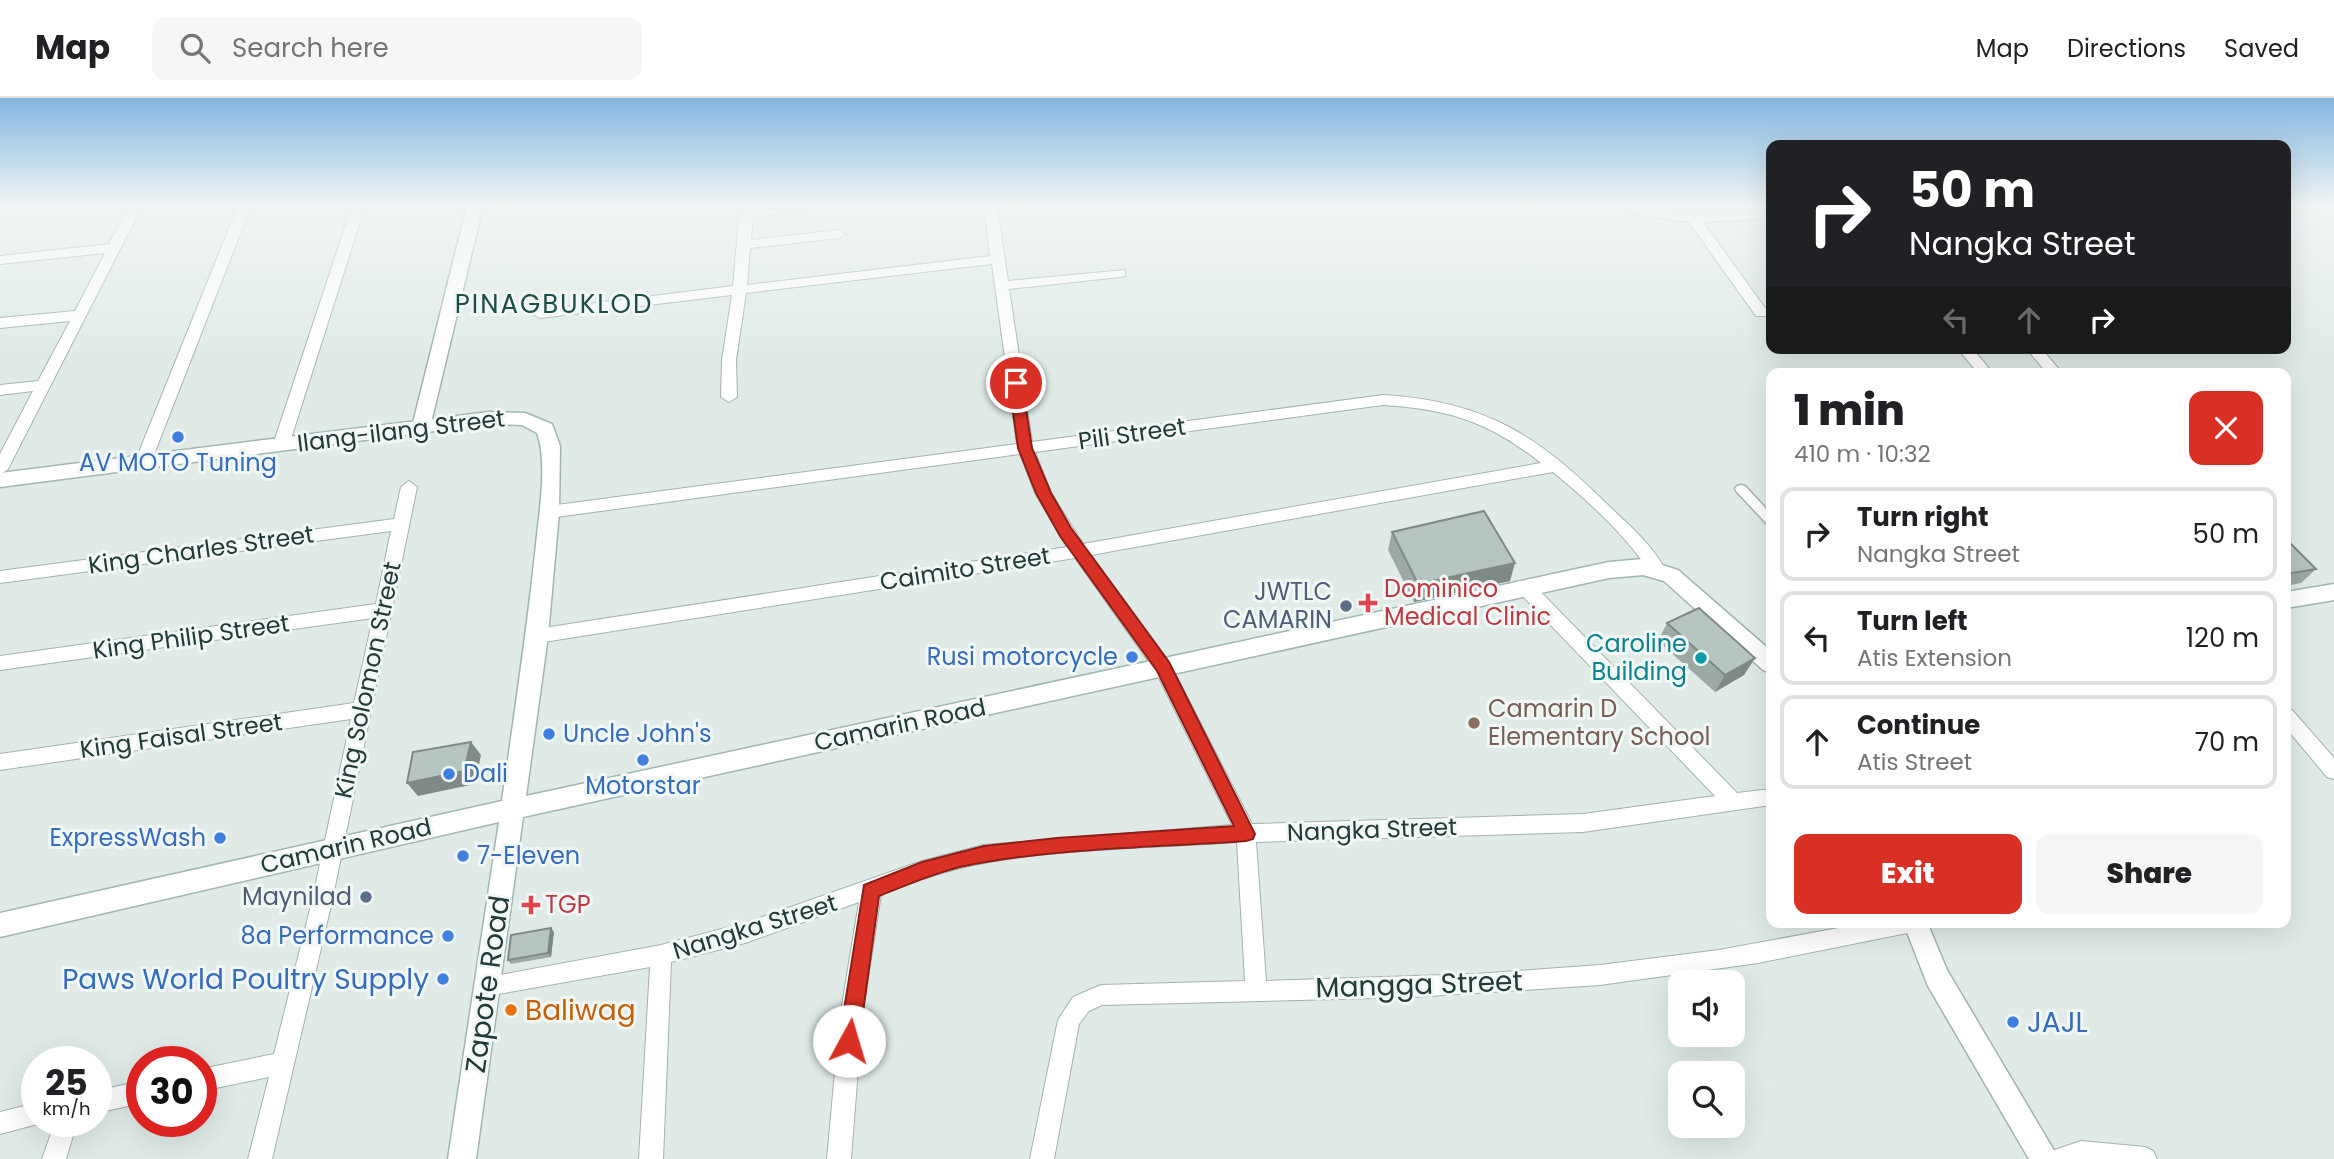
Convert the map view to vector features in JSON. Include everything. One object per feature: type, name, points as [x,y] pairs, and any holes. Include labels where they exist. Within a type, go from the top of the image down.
[{"type":"main road","points":[[421,427],[463,256]]},
{"type":"main road","name":"Ilang-ilang Street","points":[[0,480],[510,416],[537,423],[545,429],[551,446],[549,512],[537,636],[513,809]]},
{"type":"main road","name":"Camarin Road","points":[[0,925],[334,848],[1524,586],[1628,567],[1657,569]]},
{"type":"main road","points":[[1657,569],[1684,585],[1766,659]]},
{"type":"main road","points":[[2291,599],[2334,592]]},
{"type":"main road","name":"Zapote Road","points":[[462,1159],[513,809]]},
{"type":"main road","points":[[1917,928],[1937,977],[2045,1159]]},
{"type":"street","points":[[0,260],[43,256]]},
{"type":"street","points":[[0,469],[110,256]]},
{"type":"street","points":[[143,462],[226,256]]},
{"type":"street","points":[[281,444],[343,256]]},
{"type":"street","points":[[729,397],[729,360],[742,256]]},
{"type":"street","points":[[996,256],[1025,448],[1043,493],[1079,551],[1163,667],[1246,834],[1256,990]]},
{"type":"street","points":[[1722,256],[1766,312]]},
{"type":"street","points":[[540,314],[997,260]]},
{"type":"street","points":[[1001,286],[1121,273]]},
{"type":"street","points":[[0,323],[80,315]]},
{"type":"street","points":[[1969,354],[1982,368]]},
{"type":"street","points":[[2038,354],[2051,368]]},
{"type":"street","points":[[0,390],[43,385]]},
{"type":"street","name":"Pili Street","points":[[549,512],[1370,402],[1409,399],[1448,405],[1484,418],[1512,433],[1557,466],[1648,555],[1657,569]]},
{"type":"street","name":"Caimito Street","points":[[537,636],[1079,551],[1557,466]]},
{"type":"street","name":"King Solomon Street","points":[[260,1159],[334,848],[409,487]]},
{"type":"street","points":[[1741,489],[1766,516]]},
{"type":"street","name":"King Charles Street","points":[[0,577],[401,524]]},
{"type":"street","points":[[1524,586],[1734,803]]},
{"type":"street","name":"King Philip Street","points":[[0,663],[382,610]]},
{"type":"street","name":"King Faisal Street","points":[[0,762],[362,710]]},
{"type":"street","points":[[2291,722],[2334,771]]},
{"type":"street","name":"Nangka Street","points":[[487,986],[661,955],[745,933],[871,891],[922,870],[984,854],[1057,846],[1246,834],[1583,822],[1766,798]]},
{"type":"street","points":[[839,1159],[851,1017],[871,891]]},
{"type":"street","name":"Mangga Street","points":[[1042,1159],[1069,1020],[1081,1004],[1101,995],[1428,985],[1601,975],[1791,947],[1889,928]]},
{"type":"street","points":[[651,1159],[661,955]]},
{"type":"street","points":[[217,1077],[282,1063]]},
{"type":"street","points":[[0,1123],[21,1118]]},
{"type":"street","points":[[54,1159],[61,1137]]},
{"type":"street","points":[[2060,1159],[2081,1153],[2145,1159]]},
{"type":"building","points":[[1484,511],[1515,563],[1418,584],[1392,532]]},
{"type":"building","points":[[2291,544],[2316,569],[2291,573]]},
{"type":"building","points":[[1699,608],[1755,658],[1725,675],[1667,623]]},
{"type":"building","points":[[471,742],[464,771],[407,783],[413,752]]},
{"type":"building","points":[[551,928],[548,953],[508,960],[511,935]]},
{"type":"place","name":"AV MOTO Tuning","points":[[178,437]]},
{"type":"place","name":"Dominico Medical Clinic","points":[[1368,603]]},
{"type":"place","name":"JWTLC CAMARIN","points":[[1346,606]]},
{"type":"place","name":"Rusi motorcycle","points":[[1132,657]]},
{"type":"place","name":"Caroline Building","points":[[1701,658]]},
{"type":"place","name":"Camarin D Elementary School","points":[[1474,723]]},
{"type":"place","name":"Uncle John's","points":[[549,734]]},
{"type":"place","name":"Motorstar","points":[[643,760]]},
{"type":"place","name":"Dali","points":[[449,774]]},
{"type":"place","name":"ExpressWash","points":[[220,838]]},
{"type":"place","name":"7-Eleven","points":[[463,856]]},
{"type":"place","name":"Maynilad","points":[[366,897]]},
{"type":"place","name":"TGP","points":[[531,905]]},
{"type":"place","name":"8a Performance","points":[[448,936]]},
{"type":"place","name":"Paws World Poultry Supply","points":[[443,979]]},
{"type":"place","name":"Baliwag","points":[[511,1010]]},
{"type":"place","name":"JAJL","points":[[2013,1022]]},
{"type":"district","name":"PINAGBUKLOD","points":[[554,304]]},
{"type":"route","points":[[849,1041],[871,891],[948,862],[1015,849],[1246,834],[1163,667],[1065,532],[1043,493],[1025,448],[1016,383]]}]
